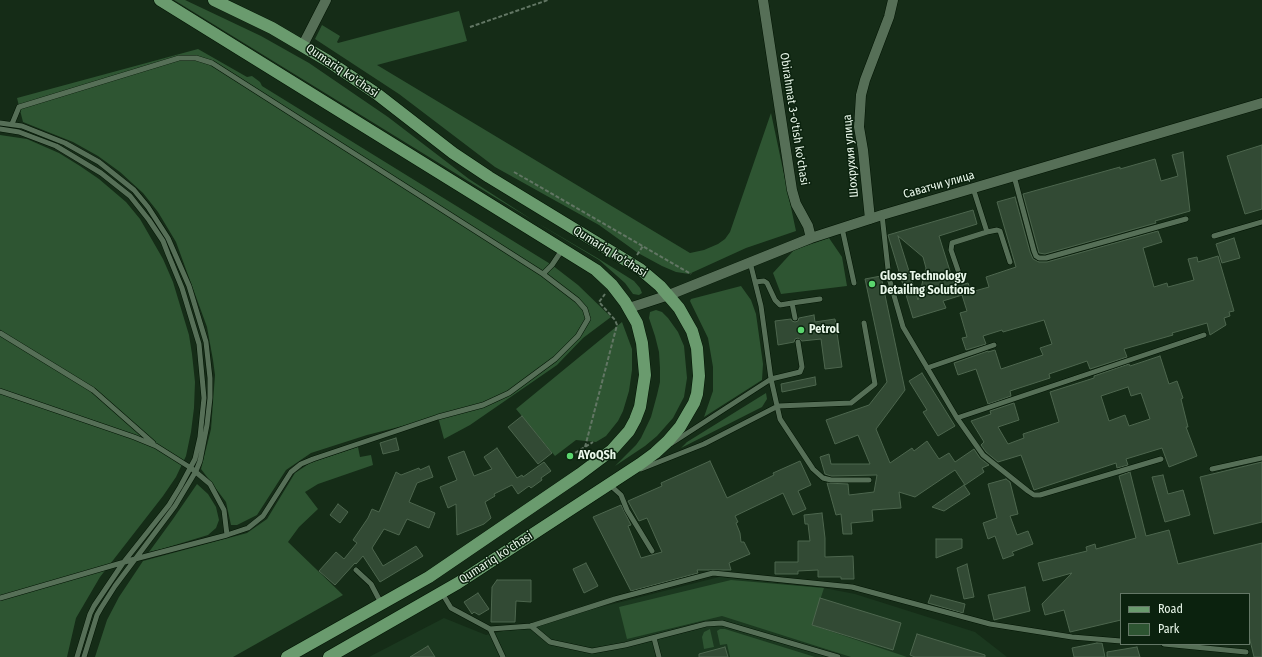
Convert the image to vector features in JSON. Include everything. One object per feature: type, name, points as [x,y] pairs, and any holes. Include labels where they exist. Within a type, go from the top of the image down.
[{"type":"main road","name":"Qumariq ko'chasi","points":[[160,0],[600,274],[621,296],[629,308],[641,336],[645,375],[643,394],[638,414],[621,442],[580,474],[448,565],[287,657]]},
{"type":"main road","name":"Qumariq ko'chasi","points":[[214,0],[303,45],[377,94],[453,153],[489,177],[631,263],[654,280],[669,295],[684,315],[694,339],[699,367],[698,385],[694,403],[685,420],[668,441],[647,459],[442,592],[329,657]]},
{"type":"main road","points":[[366,612],[377,629]]},
{"type":"street","points":[[303,45],[326,0]]},
{"type":"street","name":"Obirahmat 3-o'tish ko'chasi","points":[[763,0],[792,190],[796,204],[808,226],[811,238]]},
{"type":"street","name":"Шохрухия улица","points":[[870,219],[863,150],[859,127],[861,95],[865,80],[889,17],[893,0]]},
{"type":"street","name":"Саватчи улица","points":[[629,308],[669,295],[811,238],[882,215],[1262,103]]},
{"type":"lane","points":[[0,598],[248,528],[263,516],[291,472],[301,464],[438,417],[484,405],[510,393],[555,360],[578,336],[588,319],[585,309],[577,300],[543,274],[212,63],[196,58],[179,58],[20,107],[12,124]]},
{"type":"lane","points":[[0,123],[26,127],[77,149],[104,166],[122,180],[141,199],[168,238],[182,268],[206,342],[209,360],[210,389],[207,425],[203,449],[196,472],[175,506],[135,559],[101,608],[97,615],[84,657]]},
{"type":"lane","points":[[0,129],[19,132],[49,143],[73,155],[101,172],[119,186],[143,211],[162,241],[176,271],[194,325],[202,362],[204,390],[203,412],[198,448],[191,468],[169,505],[123,563],[90,614],[77,657]]},
{"type":"lane","points":[[1014,176],[1034,251],[1036,256],[1039,258],[1046,258],[1186,219]]},
{"type":"lane","points":[[973,188],[987,232]]},
{"type":"lane","points":[[882,215],[889,278],[903,327],[957,418],[983,455],[1034,494],[1040,495],[1048,494],[1161,459]]},
{"type":"lane","points":[[1214,236],[1262,222]]},
{"type":"lane","points":[[842,228],[854,284]]},
{"type":"lane","points":[[961,279],[951,250],[952,243],[997,230],[1000,231],[1010,262]]},
{"type":"lane","points":[[543,274],[563,250]]},
{"type":"lane","points":[[750,262],[761,306],[771,379],[780,419],[813,469],[823,478],[831,480],[869,480]]},
{"type":"lane","points":[[755,282],[764,281],[767,283],[780,305],[820,299]]},
{"type":"lane","points":[[792,303],[795,318]]},
{"type":"lane","points":[[652,551],[627,510],[613,481],[704,444],[778,406],[851,402],[875,384],[864,323]]},
{"type":"lane","points":[[0,333],[93,390],[156,446],[191,468],[210,484],[224,510],[227,535]]},
{"type":"lane","points":[[957,418],[1204,336]]},
{"type":"lane","points":[[647,459],[771,379],[800,372],[802,367],[798,342]]},
{"type":"lane","points":[[927,368],[994,345]]},
{"type":"lane","points":[[0,391],[126,434],[156,446]]},
{"type":"lane","points":[[1212,469],[1262,458]]},
{"type":"lane","points":[[356,570],[371,584],[382,604]]},
{"type":"lane","points":[[442,592],[451,608],[490,629],[531,626],[615,599],[713,573],[852,587],[990,624],[1072,637],[1120,641]]},
{"type":"lane","points":[[531,626],[550,642],[592,651],[625,645],[706,624],[722,623],[838,657]]},
{"type":"lane","points":[[490,629],[503,657]]},
{"type":"lane","points":[[654,638],[659,657]]},
{"type":"lane","points":[[1174,645],[1246,652]]},
{"type":"path","points":[[470,27],[548,0]]},
{"type":"path","points":[[514,172],[692,275]]},
{"type":"path","points":[[638,254],[643,246]]},
{"type":"path","points":[[585,447],[617,325],[615,320],[599,302]]},
{"type":"path","points":[[570,456],[593,442]]},
{"type":"shaded area","points":[[719,577],[824,588],[855,594],[975,632],[1007,657],[369,657],[444,618],[486,635]]},
{"type":"green space","points":[[174,0],[185,0],[261,36],[309,63],[388,117],[469,179],[534,221],[468,181]]},
{"type":"green space","points":[[459,11],[467,41],[377,65],[690,253],[704,250],[718,244],[725,239],[730,232],[771,113],[796,231],[746,248],[689,274],[676,272],[638,253],[599,225],[495,167],[399,94],[315,39],[322,25],[340,36],[337,42],[338,43]]},
{"type":"green space","points":[[198,49],[247,77],[252,76],[260,82],[262,86],[552,265],[578,285],[611,317],[583,338],[557,365],[470,425],[444,439],[438,417],[367,435],[311,453],[286,470],[257,515],[237,525],[231,525],[226,502],[201,469],[211,429],[215,375],[207,327],[176,242],[158,212],[143,193],[120,172],[98,156],[73,142],[23,122],[17,98]]},
{"type":"green space","points":[[0,135],[27,139],[59,153],[99,179],[126,202],[140,219],[163,259],[173,282],[189,335],[192,354],[195,382],[194,408],[186,456],[176,477],[163,496],[100,577],[76,618],[67,657],[0,657]]},
{"type":"green space","points":[[534,221],[599,259],[634,281],[642,293],[639,295],[633,294],[625,283],[599,260]]},
{"type":"green space","points":[[829,238],[842,257],[847,286],[781,294],[773,273],[794,250]]},
{"type":"green space","points":[[741,286],[751,300],[756,314],[763,364],[762,380],[704,417],[713,391],[713,367],[708,338],[690,301],[691,299]]},
{"type":"green space","points":[[656,310],[662,312],[668,318],[678,332],[684,346],[687,378],[684,397],[673,418],[657,436],[615,466],[641,438],[651,417],[657,395],[660,382],[659,352],[649,318],[650,312]]},
{"type":"green space","points":[[622,322],[632,349],[632,370],[629,391],[623,411],[618,421],[606,436],[596,442],[576,440],[555,456],[516,409]]},
{"type":"green space","points":[[766,393],[767,399],[762,407],[681,448],[687,442]]},
{"type":"green space","points":[[358,447],[360,457],[371,455],[373,465],[318,484],[305,492],[318,509],[299,527],[288,542],[343,595],[233,657],[95,657],[107,620],[119,597],[143,561],[247,533],[267,519],[295,473],[310,463]]},
{"type":"green space","points":[[197,484],[208,494],[216,507],[219,520],[216,528],[208,535],[149,552],[173,519]]},
{"type":"green space","points":[[731,580],[824,588],[812,625],[907,657],[851,657],[722,616],[627,639],[619,607]]},
{"type":"green space","points":[[710,629],[714,647],[704,649],[702,637],[704,632]]},
{"type":"green space","points":[[720,629],[725,629],[815,657],[730,657],[727,644],[720,645],[717,631]]},
{"type":"building","points":[[1262,145],[1262,209],[1245,214],[1227,156]]},
{"type":"building","points":[[1183,152],[1190,211],[1155,221],[1156,223],[1045,254],[1039,253],[1023,194],[1120,167],[1120,169],[1155,159],[1161,181],[1178,176],[1172,155]]},
{"type":"building","points":[[1015,197],[1030,252],[1033,259],[1039,262],[1047,262],[1158,231],[1162,242],[1143,248],[1154,287],[1167,283],[1168,287],[1194,280],[1188,259],[1197,257],[1198,262],[1218,256],[1234,311],[1229,312],[1230,316],[1224,318],[1226,325],[1210,335],[1207,323],[1172,333],[1173,335],[1124,349],[1127,357],[1090,369],[1087,361],[1049,374],[1050,378],[1010,391],[1011,396],[988,404],[976,369],[958,375],[954,363],[995,350],[1001,369],[1043,355],[1040,348],[1052,344],[1044,320],[1003,332],[1002,330],[983,336],[986,344],[966,350],[962,338],[967,337],[960,313],[967,311],[962,295],[943,301],[946,308],[913,318],[888,235],[973,210],[977,224],[939,236],[955,287],[968,283],[971,292],[989,287],[986,277],[1016,267],[997,202]],"holes":[[[898,236],[923,257],[926,268],[918,300]]]},
{"type":"building","points":[[1234,238],[1240,258],[1222,263],[1216,244]]},
{"type":"building","points":[[881,276],[905,390],[876,429],[890,463],[912,448],[914,451],[927,441],[939,459],[949,453],[955,462],[974,449],[980,458],[989,465],[982,468],[984,472],[965,485],[955,470],[915,497],[899,492],[901,508],[872,510],[873,521],[851,523],[852,534],[843,534],[841,514],[836,515],[827,483],[848,484],[849,495],[874,492],[877,475],[831,476],[825,474],[820,457],[829,454],[831,464],[870,464],[858,435],[835,444],[826,420],[869,405],[887,382],[865,279]]},
{"type":"building","points":[[814,315],[815,322],[835,319],[842,367],[825,369],[821,339],[802,341],[798,338],[795,339],[794,342],[778,345],[775,321],[791,319],[795,322],[798,321],[799,318]]},
{"type":"building","points":[[1160,356],[1169,384],[1177,381],[1183,398],[1181,399],[1188,427],[1186,427],[1197,456],[1169,467],[1162,448],[1126,459],[1128,465],[1117,468],[1116,463],[1034,490],[1021,455],[998,462],[986,452],[981,445],[984,442],[971,421],[991,414],[990,411],[1014,403],[1019,420],[998,427],[1008,444],[1024,438],[1023,434],[1059,422],[1050,392],[1094,378],[1094,376],[1129,364],[1130,366]],"holes":[[[1128,387],[1131,396],[1141,393],[1150,419],[1129,426],[1125,415],[1109,421],[1101,396]]]},
{"type":"building","points":[[922,373],[955,426],[938,436],[923,412],[927,410],[909,381]]},
{"type":"building","points":[[815,377],[816,385],[782,392],[781,384]]},
{"type":"building","points":[[522,416],[552,453],[538,464],[508,427]]},
{"type":"building","points":[[396,438],[399,450],[383,454],[380,443]]},
{"type":"building","points":[[497,448],[517,478],[522,475],[523,477],[544,462],[551,471],[531,488],[529,486],[518,494],[512,485],[494,494],[495,496],[485,502],[491,518],[484,524],[457,535],[456,504],[448,508],[440,487],[457,480],[448,457],[464,451],[474,476],[492,469],[484,457]]},
{"type":"building","points":[[710,461],[727,498],[774,475],[773,473],[800,461],[811,485],[798,491],[806,509],[793,515],[783,493],[735,516],[738,522],[736,523],[740,533],[741,542],[744,542],[750,554],[729,563],[731,570],[697,570],[698,573],[631,591],[593,517],[621,505],[631,525],[628,526],[641,558],[662,552],[647,518],[639,521],[628,501],[662,486],[661,483]]},
{"type":"building","points":[[1262,462],[1262,522],[1214,534],[1200,477]]},
{"type":"building","points":[[429,466],[433,477],[417,483],[409,502],[435,513],[429,528],[407,519],[399,535],[384,529],[372,548],[383,566],[416,546],[423,556],[380,582],[363,556],[335,585],[319,571],[336,552],[344,559],[357,543],[353,540],[368,518],[372,509],[379,512],[396,472],[401,475]]},
{"type":"building","points":[[1130,472],[1146,536],[1169,530],[1178,564],[1262,543],[1262,657],[1254,657],[1250,640],[1250,593],[1120,593],[1120,620],[1070,632],[1064,610],[1045,615],[1042,604],[1072,573],[1043,581],[1038,563],[1087,551],[1086,547],[1095,544],[1096,549],[1136,538],[1119,476]]},
{"type":"building","points":[[1163,475],[1168,494],[1183,490],[1190,515],[1165,522],[1152,477]]},
{"type":"building","points":[[1006,479],[1010,482],[1018,514],[1010,516],[1017,535],[1028,531],[1033,544],[1012,552],[1014,555],[1003,559],[995,536],[988,539],[983,523],[997,518],[988,484]]},
{"type":"building","points":[[964,485],[970,494],[944,511],[932,507]]},
{"type":"building","points":[[338,504],[348,512],[340,523],[330,515]]},
{"type":"building","points":[[822,513],[825,538],[825,557],[853,556],[854,579],[841,579],[841,577],[818,577],[818,570],[798,571],[798,574],[775,574],[775,562],[798,562],[798,541],[810,541],[808,524],[805,524],[804,515]]},
{"type":"building","points":[[936,539],[962,539],[962,548],[936,558]]},
{"type":"building","points":[[586,563],[598,586],[584,593],[573,569]]},
{"type":"building","points":[[967,564],[974,597],[964,599],[957,568]]},
{"type":"building","points":[[497,580],[531,580],[531,602],[516,601],[515,622],[491,622],[492,587]]},
{"type":"building","points":[[1025,587],[1030,611],[994,620],[988,595]]},
{"type":"building","points":[[478,593],[489,609],[479,615],[474,612],[472,614],[464,602]]},
{"type":"building","points":[[931,595],[965,604],[963,613],[928,603]]},
{"type":"building","points":[[820,598],[901,623],[893,650],[812,625]]},
{"type":"building","points":[[917,634],[985,655],[985,657],[915,657],[910,655]]},
{"type":"building","points":[[1102,643],[1105,657],[1074,657],[1072,648]]},
{"type":"building","points":[[428,646],[435,657],[410,657]]},
{"type":"building","points":[[725,647],[728,657],[699,657],[699,654]]},
{"type":"building","points":[[1137,647],[1140,657],[1107,657],[1107,652]]},
{"type":"place","name":"Gloss Technology Detailing Solutions","points":[[872,284]]},
{"type":"place","name":"Petrol","points":[[801,330]]},
{"type":"place","name":"AYoQSh","points":[[570,456]]}]
